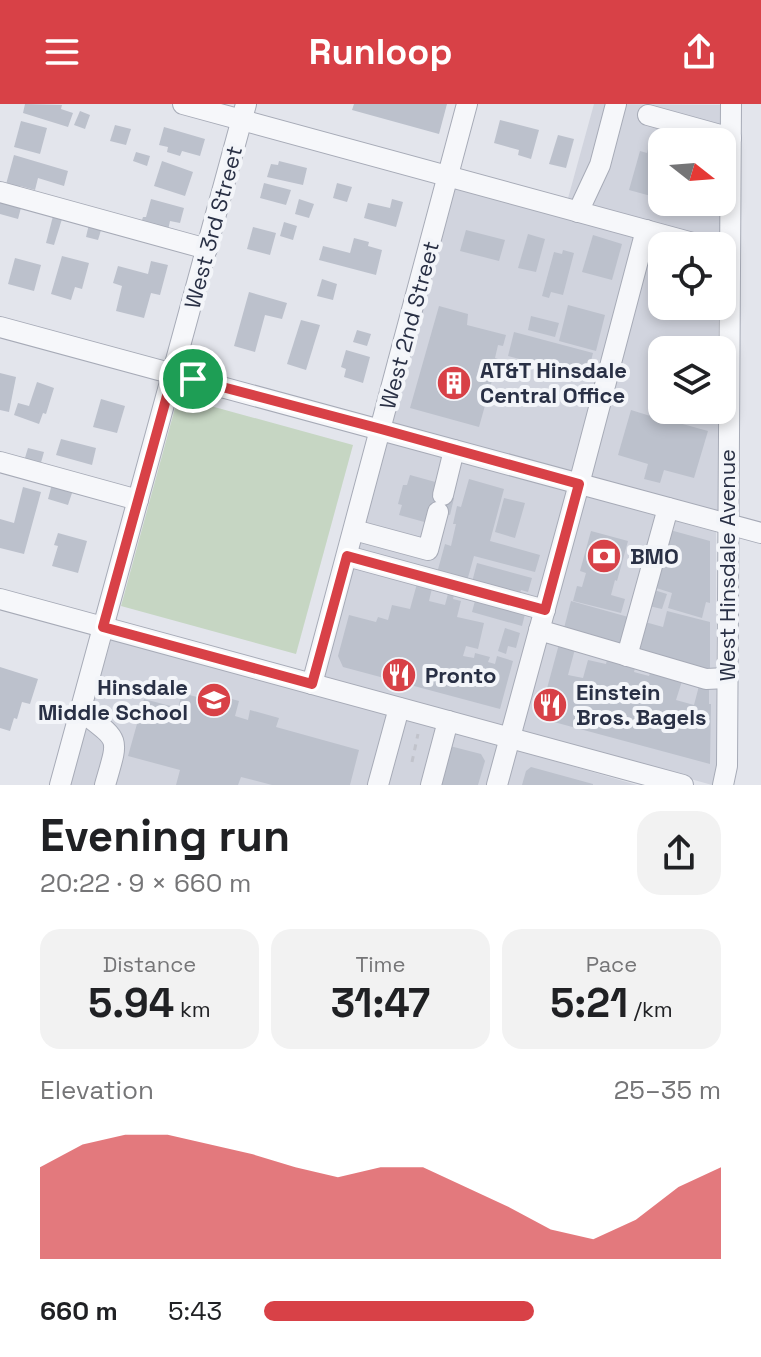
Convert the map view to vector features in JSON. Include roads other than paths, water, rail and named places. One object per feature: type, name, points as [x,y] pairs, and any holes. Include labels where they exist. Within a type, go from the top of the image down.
[{"type":"street","points":[[183,104],[244,112],[448,175],[653,232]]},
{"type":"street","name":"West 2nd Street","points":[[312,684],[467,104]]},
{"type":"street","points":[[578,212],[600,165],[616,104]]},
{"type":"street","name":"West Hinsdale Avenue","points":[[724,106],[729,128]]},
{"type":"street","name":"West 3rd Street","points":[[60,785],[244,112]]},
{"type":"street","points":[[648,115],[695,128]]},
{"type":"street","points":[[0,192],[207,249]]},
{"type":"street","points":[[497,785],[646,230]]},
{"type":"street","name":"West Hinsdale Avenue","points":[[723,785],[727,766],[726,320]]},
{"type":"street","points":[[0,327],[761,533]]},
{"type":"street","points":[[354,530],[428,550],[454,450]]},
{"type":"street","points":[[0,462],[138,500]]},
{"type":"street","points":[[627,656],[668,508]]},
{"type":"street","points":[[347,556],[545,610]]},
{"type":"street","points":[[0,599],[683,785]]},
{"type":"street","points":[[539,630],[706,679],[727,678]]},
{"type":"street","points":[[378,785],[399,708]]},
{"type":"street","points":[[81,711],[109,733],[115,742],[105,785]]},
{"type":"street","points":[[431,785],[448,721]]},
{"type":"place","name":"AT&T Hinsdale Central Office","points":[[454,383]]},
{"type":"place","name":"BMO","points":[[604,556]]},
{"type":"place","name":"Pronto","points":[[399,675]]},
{"type":"place","name":"Hinsdale Middle School","points":[[214,700]]},
{"type":"place","name":"Einstein Bros. Bagels","points":[[550,705]]}]
